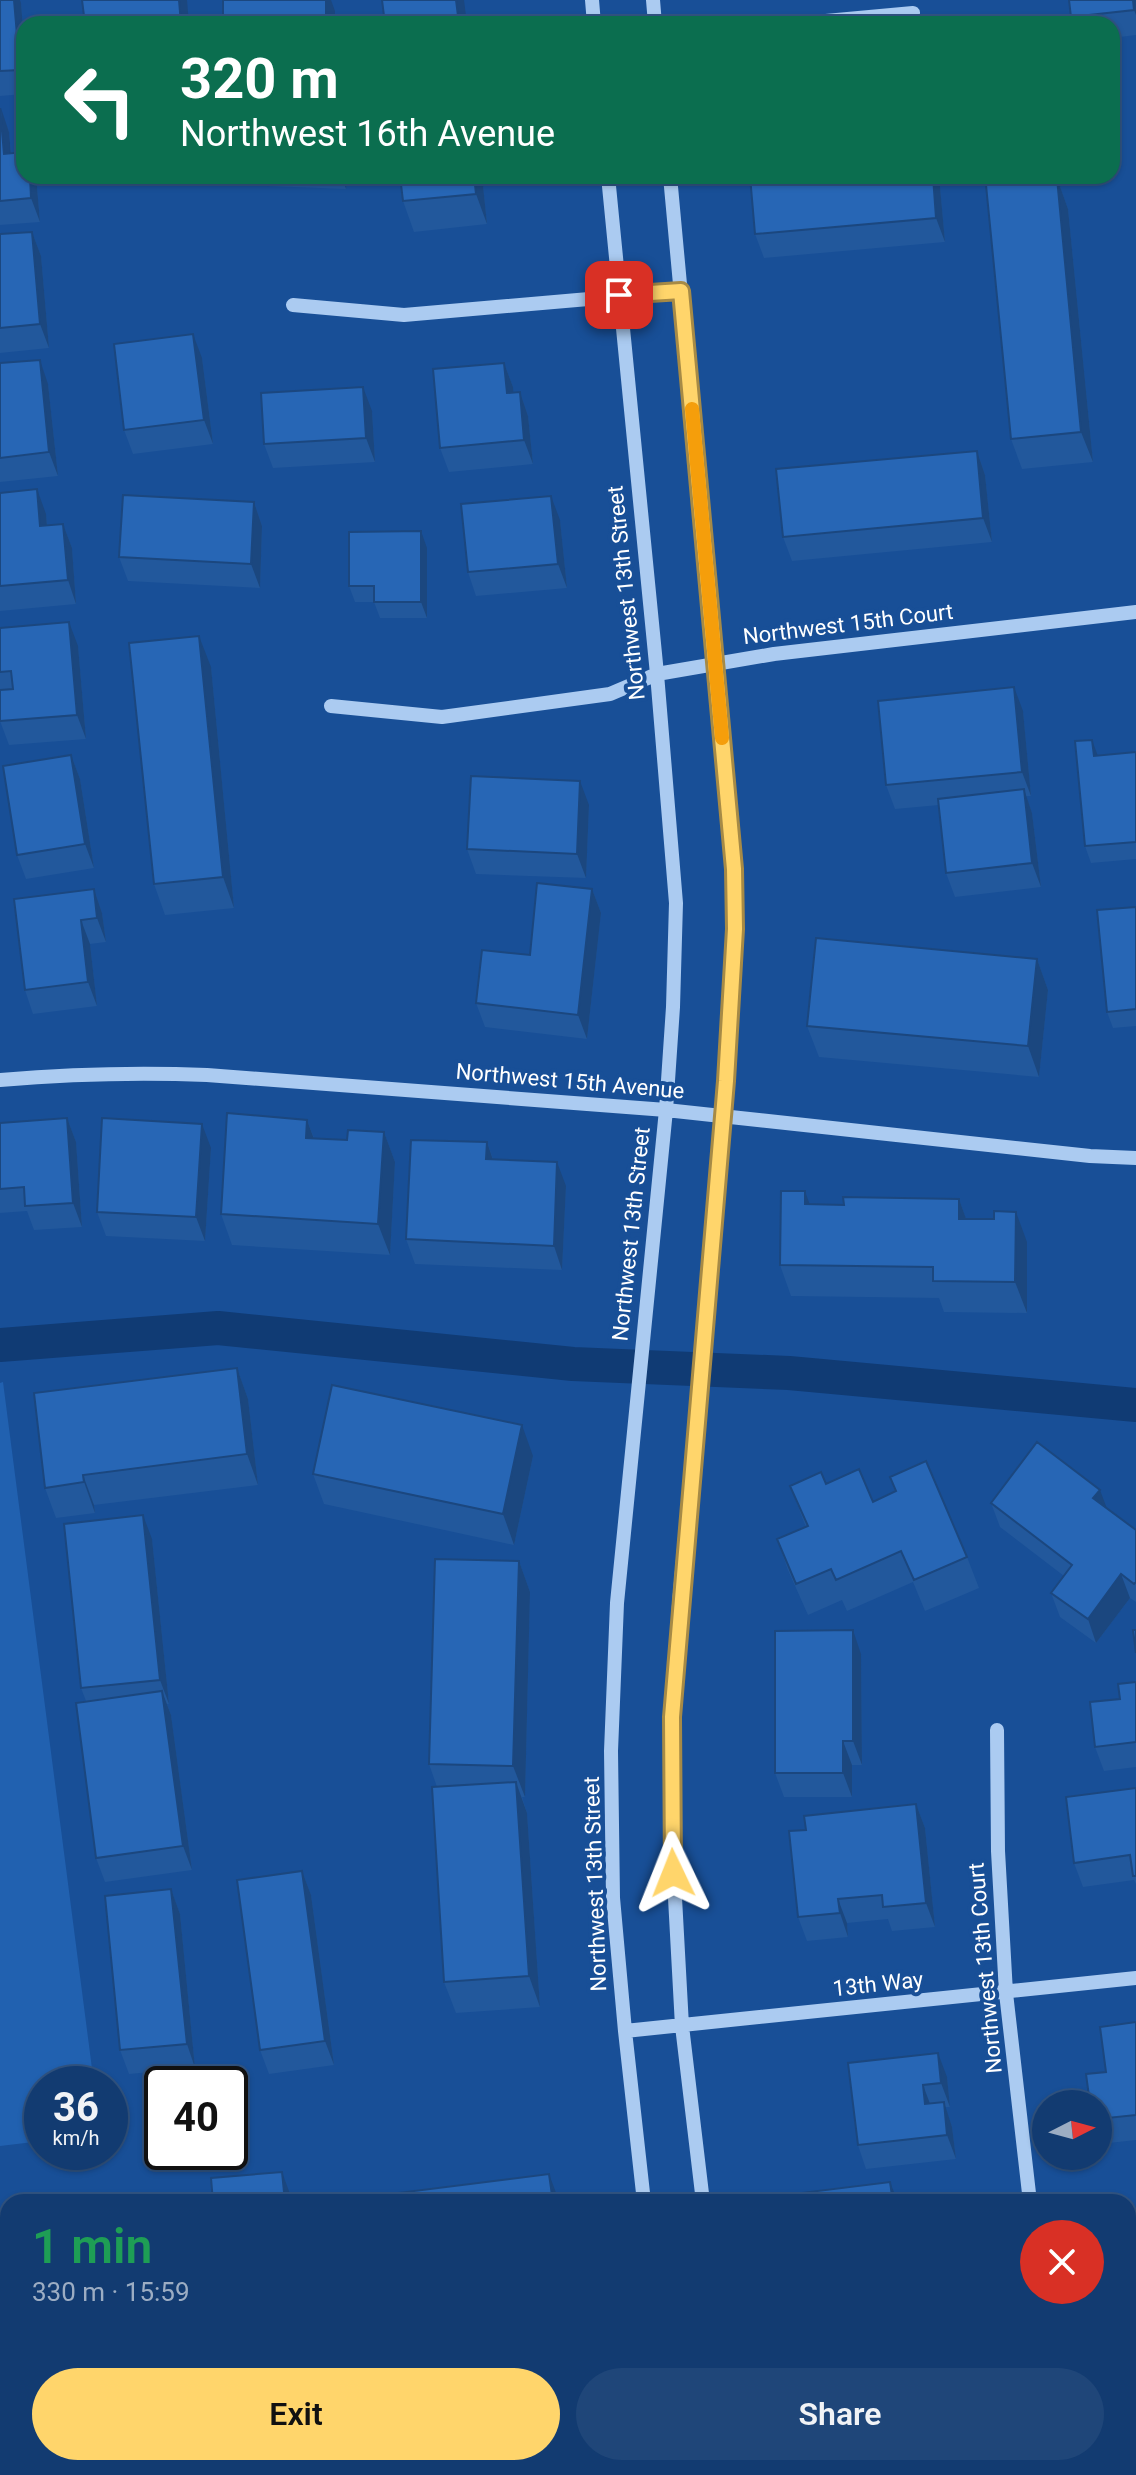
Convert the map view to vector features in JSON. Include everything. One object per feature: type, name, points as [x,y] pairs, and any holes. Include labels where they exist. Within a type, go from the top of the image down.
[{"type":"street","points":[[880,16],[913,13]]},
{"type":"street","name":"Northwest 13th Street","points":[[609,184],[657,674],[676,903],[666,1110],[617,1603],[611,1751],[613,1898],[643,2194]]},
{"type":"street","points":[[671,184],[735,899],[724,1116],[672,1717],[672,1843],[682,2026],[702,2194]]},
{"type":"street","points":[[293,305],[404,315],[681,291]]},
{"type":"street","name":"Northwest 15th Court","points":[[331,706],[442,717],[610,694],[657,674],[789,652],[1136,612]]},
{"type":"street","name":"Northwest 15th Avenue","points":[[0,1080],[140,1072],[207,1075],[666,1110],[1090,1156],[1136,1158]]},
{"type":"street","name":"Northwest 13th Court","points":[[997,1730],[998,1851],[1006,1993],[1029,2194]]},
{"type":"street","name":"13th Way","points":[[625,2031],[1136,1978]]},
{"type":"shaded area","points":[[3,1382],[92,2066],[24,2066],[24,2143],[0,2146],[0,1383]]},
{"type":"building","points":[[0,0],[14,0],[16,70],[0,71]]},
{"type":"building","points":[[82,0],[179,0],[180,16],[84,16]]},
{"type":"building","points":[[223,0],[326,0],[326,16],[223,16]]},
{"type":"building","points":[[382,0],[456,0],[458,16],[384,16]]},
{"type":"building","points":[[1069,0],[1133,0],[1134,10],[1071,16]]},
{"type":"building","points":[[0,108],[4,154],[16,153],[16,184],[30,184],[31,198],[0,201]]},
{"type":"building","points":[[401,184],[475,184],[476,194],[403,201]]},
{"type":"building","points":[[751,184],[934,184],[936,218],[755,234]]},
{"type":"building","points":[[1058,184],[1081,432],[1011,439],[986,185]]},
{"type":"building","points":[[32,232],[40,324],[0,328],[0,234]]},
{"type":"building","points":[[193,334],[204,420],[124,430],[114,344]]},
{"type":"building","points":[[40,360],[49,452],[0,458],[0,363]]},
{"type":"building","points":[[504,363],[507,393],[520,392],[524,440],[440,448],[433,369]]},
{"type":"building","points":[[363,387],[366,438],[264,444],[261,393]]},
{"type":"building","points":[[977,451],[983,518],[783,537],[776,469]]},
{"type":"building","points":[[37,489],[40,526],[63,524],[68,580],[0,586],[0,493]]},
{"type":"building","points":[[123,495],[254,502],[251,564],[119,557]]},
{"type":"building","points":[[551,496],[558,564],[468,572],[461,504]]},
{"type":"building","points":[[421,531],[421,602],[374,602],[374,586],[349,586],[349,532]]},
{"type":"building","points":[[69,622],[77,715],[0,721],[0,690],[13,689],[11,671],[0,672],[0,628]]},
{"type":"building","points":[[199,636],[223,877],[154,884],[129,643]]},
{"type":"building","points":[[1014,687],[1022,772],[886,785],[878,701]]},
{"type":"building","points":[[1092,740],[1094,756],[1136,752],[1136,842],[1085,846],[1075,741]]},
{"type":"building","points":[[71,755],[85,844],[17,855],[3,766]]},
{"type":"building","points":[[471,776],[580,781],[577,854],[467,849]]},
{"type":"building","points":[[1024,789],[1032,863],[946,873],[938,799]]},
{"type":"building","points":[[537,883],[592,889],[578,1015],[476,1003],[482,950],[530,955]]},
{"type":"building","points":[[94,889],[97,918],[81,920],[88,982],[25,990],[14,899]]},
{"type":"building","points":[[1136,907],[1136,1009],[1107,1012],[1097,910]]},
{"type":"building","points":[[816,938],[1037,959],[1028,1046],[807,1026]]},
{"type":"building","points":[[227,1113],[307,1120],[306,1138],[347,1140],[348,1130],[384,1132],[378,1224],[221,1214]]},
{"type":"building","points":[[67,1118],[73,1203],[25,1206],[24,1187],[0,1189],[0,1123]]},
{"type":"building","points":[[102,1118],[202,1124],[196,1217],[97,1212]]},
{"type":"building","points":[[411,1140],[487,1142],[486,1159],[557,1162],[554,1246],[406,1239]]},
{"type":"building","points":[[781,1191],[805,1191],[805,1204],[844,1205],[843,1197],[959,1199],[959,1219],[994,1219],[994,1211],[1016,1212],[1015,1282],[933,1281],[933,1267],[780,1265]]},
{"type":"building","points":[[237,1368],[247,1454],[83,1475],[84,1482],[45,1488],[34,1393]]},
{"type":"building","points":[[332,1385],[522,1425],[503,1514],[313,1474]]},
{"type":"building","points":[[1037,1442],[1100,1490],[1093,1498],[1136,1530],[1136,1582],[1134,1584],[1121,1574],[1088,1619],[1051,1593],[1072,1565],[991,1503]]},
{"type":"building","points":[[926,1461],[967,1557],[914,1580],[901,1551],[836,1580],[831,1569],[796,1584],[777,1539],[808,1526],[790,1486],[821,1472],[826,1484],[859,1469],[873,1502],[896,1491],[890,1477]]},
{"type":"building","points":[[143,1515],[160,1680],[81,1688],[64,1524]]},
{"type":"building","points":[[435,1559],[519,1561],[513,1766],[429,1764]]},
{"type":"building","points":[[853,1630],[853,1741],[843,1741],[843,1773],[775,1773],[775,1631]]},
{"type":"building","points":[[1136,1682],[1136,1742],[1095,1747],[1090,1702],[1120,1699],[1118,1684]]},
{"type":"building","points":[[162,1691],[183,1846],[96,1858],[76,1703]]},
{"type":"building","points":[[516,1782],[529,1976],[444,1982],[432,1787]]},
{"type":"building","points":[[1136,1788],[1136,1876],[1133,1876],[1130,1855],[1074,1863],[1066,1797]]},
{"type":"building","points":[[916,1804],[926,1903],[883,1907],[882,1895],[838,1899],[840,1913],[798,1917],[789,1831],[806,1830],[804,1816]]},
{"type":"building","points":[[302,1871],[325,2041],[260,2050],[237,1880]]},
{"type":"building","points":[[171,1889],[187,2044],[120,2050],[105,1896]]},
{"type":"building","points":[[1136,2022],[1136,2115],[1112,2118],[1112,2090],[1088,2090],[1086,2074],[1106,2072],[1100,2027]]},
{"type":"building","points":[[938,2053],[941,2083],[923,2085],[925,2104],[944,2102],[947,2135],[858,2145],[848,2063]]},
{"type":"building","points":[[282,2172],[284,2194],[212,2194],[211,2178]]},
{"type":"building","points":[[549,2174],[552,2194],[390,2194]]},
{"type":"building","points":[[890,2182],[892,2194],[793,2194]]},
{"type":"waterway","points":[[0,1345],[218,1328],[573,1364],[789,1373],[1136,1405]]},
{"type":"slow traffic","points":[[692,409],[722,738]]},
{"type":"route","points":[[619,295],[681,291],[734,869],[735,929],[726,1081],[679,1604],[672,1717],[673,1873]]}]
